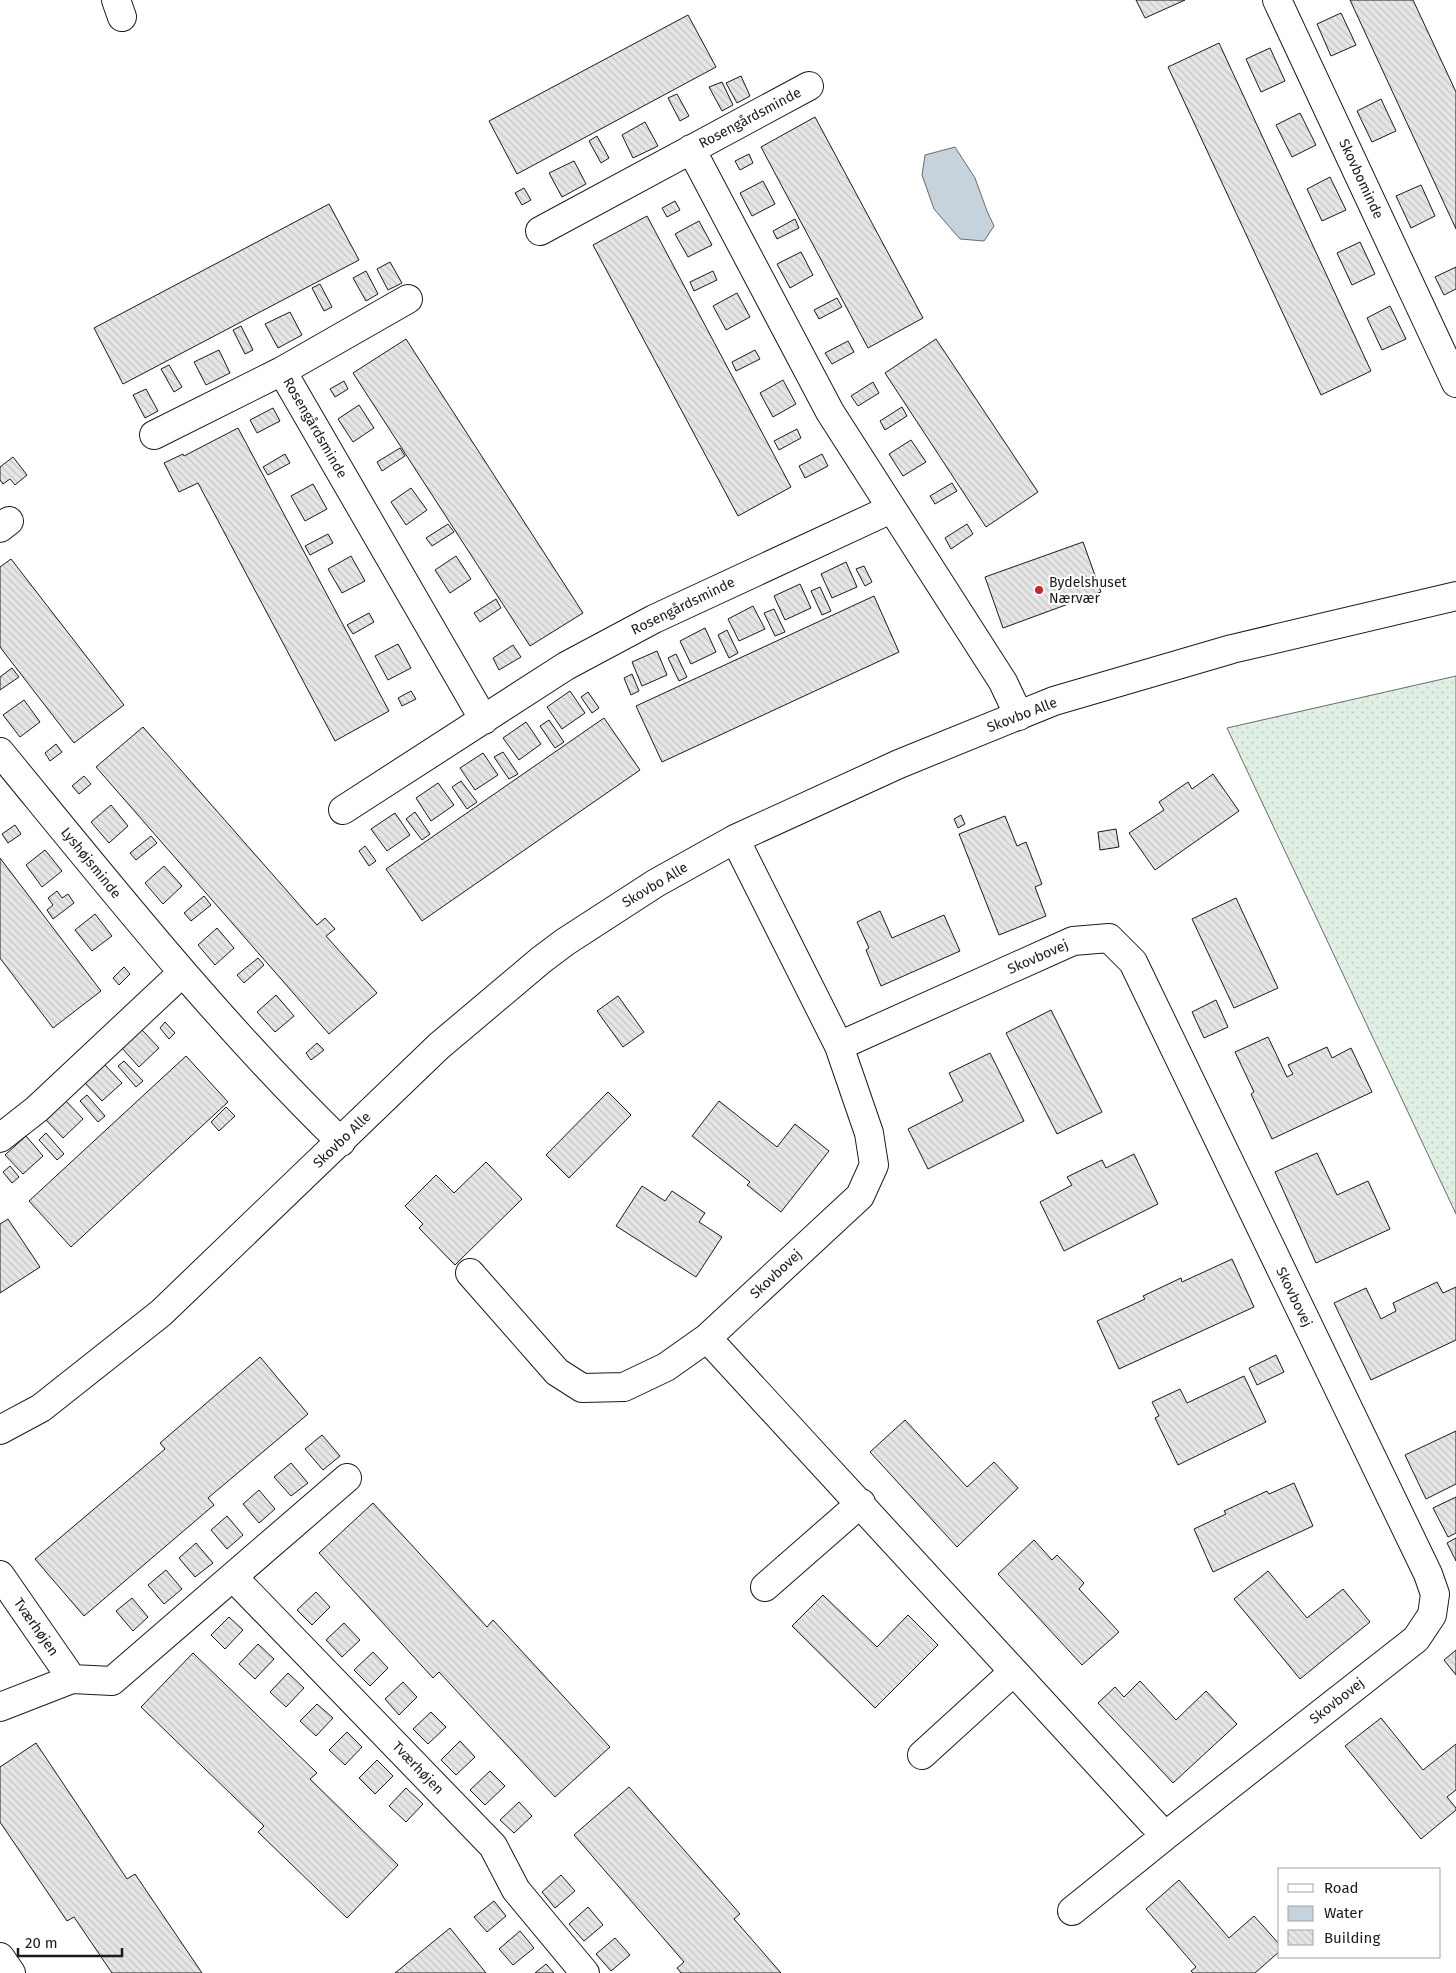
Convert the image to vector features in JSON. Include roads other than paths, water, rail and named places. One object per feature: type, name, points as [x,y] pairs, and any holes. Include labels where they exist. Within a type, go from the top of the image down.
[{"type":"street","name":"Skovbominde","points":[[1277,0],[1450,356],[1456,384]]},
{"type":"street","name":"Rosengårdsminde","points":[[540,231],[809,86]]},
{"type":"street","name":"Rosengårdsminde","points":[[691,150],[830,412],[1003,682],[1019,716]]},
{"type":"street","name":"Rosengårdsminde","points":[[154,435],[282,371],[408,299]]},
{"type":"street","name":"Rosengårdsminde","points":[[282,371],[484,720]]},
{"type":"street","name":"Rosengårdsminde","points":[[344,810],[566,666],[654,619],[891,509]]},
{"type":"street","name":"Skovbo Alle","points":[[0,1430],[41,1408],[161,1313],[439,1046],[541,960],[565,942],[656,883],[735,839],[899,764],[1054,701],[1232,649],[1456,596]]},
{"type":"street","name":"Lyshøjsminde","points":[[0,752],[182,973],[313,1115],[341,1142]]},
{"type":"street","name":"Skovbovej","points":[[470,1273],[557,1372],[582,1388],[624,1387],[666,1367],[706,1338],[860,1196],[874,1165],[869,1133],[839,1046],[735,839]]},
{"type":"street","name":"Skovbovej","points":[[839,1046],[1073,941],[1109,938],[1133,962],[1428,1574],[1435,1594],[1432,1614],[1416,1639],[1072,1911]]},
{"type":"street","points":[[0,1138],[37,1109],[182,973]]},
{"type":"street","points":[[706,1338],[861,1503],[1013,1672],[1165,1836]]},
{"type":"street","points":[[0,1707],[72,1679],[112,1681],[347,1478]]},
{"type":"street","points":[[765,1587],[861,1503]]},
{"type":"street","name":"Tværhøjen","points":[[0,1575],[72,1679]]},
{"type":"street","name":"Tværhøjen","points":[[232,1577],[493,1846],[516,1890],[585,1973]]},
{"type":"street","points":[[922,1755],[1013,1672]]},
{"type":"street","points":[[0,1957],[11,1973]]},
{"type":"water","points":[[955,147],[975,178],[994,226],[984,241],[960,239],[934,209],[922,175],[925,155]]},
{"type":"place","name":"Bydelshuset Nærvær","points":[[1039,590]]}]
